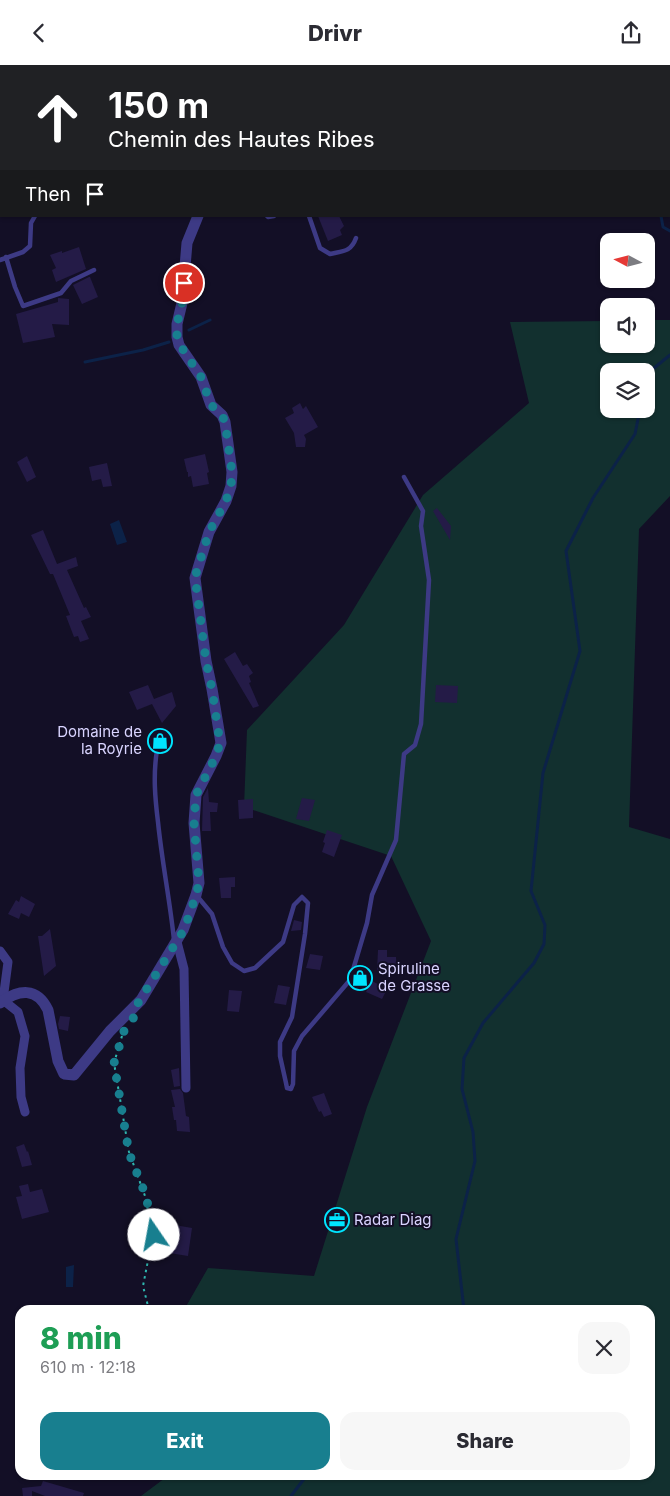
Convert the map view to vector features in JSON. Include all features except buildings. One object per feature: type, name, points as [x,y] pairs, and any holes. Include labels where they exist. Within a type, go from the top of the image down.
[{"type":"street","points":[[2,1001],[7,997],[24,992],[36,995],[45,1003],[58,1061],[64,1074],[74,1075],[110,1031],[141,1000],[184,930],[199,883],[194,823],[196,795],[216,756],[220,743],[206,661],[195,577],[209,532],[226,501],[231,486],[232,472],[225,422],[222,415],[211,405],[201,377],[180,345],[177,337],[187,243],[198,217]]},
{"type":"street","points":[[176,944],[184,969],[186,1088]]},
{"type":"street","points":[[0,951],[8,963],[2,1001]]},
{"type":"street","points":[[2,1001],[18,1012],[25,1036],[20,1068],[21,1097],[25,1112]]},
{"type":"lane","points":[[0,260],[23,252],[30,246],[31,223],[34,217]]},
{"type":"lane","points":[[309,217],[320,248],[330,254],[345,251],[353,246],[356,238]]},
{"type":"lane","points":[[6,257],[23,306],[61,293],[71,281],[94,270]]},
{"type":"lane","points":[[196,895],[212,914],[223,947],[232,963],[244,971],[255,968],[283,942],[294,905],[302,897],[308,903],[292,1017],[280,1042],[280,1056],[287,1088],[291,1089],[293,1085],[294,1051],[302,1035],[350,981],[367,923],[372,895],[396,839],[404,754],[415,745],[421,724],[429,580],[421,526],[424,511],[404,477]]},
{"type":"lane","points":[[157,750],[154,767],[154,793],[162,859],[176,944]]},
{"type":"path","points":[[124,1031],[114,1063],[129,1153],[146,1196],[154,1235],[143,1286],[148,1305]]},
{"type":"green space","points":[[655,320],[670,320],[670,496],[639,529],[629,827],[670,839],[670,1496],[141,1496],[162,1480],[655,1480],[655,1305],[187,1305],[208,1268],[314,1276],[367,1107],[431,941],[391,856],[244,807],[247,730],[344,625],[423,495],[529,403],[510,322],[600,321],[600,353],[655,353]]},
{"type":"water","points":[[119,520],[127,542],[117,545],[110,524]]},
{"type":"water","points":[[74,1265],[73,1287],[66,1287],[66,1267]]},
{"type":"waterway","points":[[661,217],[663,227],[670,231]]},
{"type":"waterway","points":[[189,330],[210,320]]},
{"type":"waterway","points":[[85,362],[143,350],[169,342]]},
{"type":"waterway","points":[[655,367],[670,355]]},
{"type":"waterway","points":[[463,1305],[456,1239],[475,1161],[473,1132],[462,1089],[464,1058],[483,1023],[534,963],[544,944],[545,925],[531,891],[543,773],[580,651],[566,551],[593,498],[635,434],[638,418]]},
{"type":"waterway","points":[[291,1496],[303,1480]]},
{"type":"place","name":"Domaine de la Royrie","points":[[160,741]]},
{"type":"place","name":"Spiruline de Grasse","points":[[360,978]]},
{"type":"place","name":"Radar Diag","points":[[337,1220]]},
{"type":"route","points":[[154,1235],[146,1196],[129,1153],[114,1063],[124,1031],[134,1017],[138,1003],[184,930],[199,883],[194,823],[196,795],[216,756],[220,743],[206,661],[195,577],[209,532],[226,501],[231,486],[232,472],[225,422],[222,415],[211,405],[201,377],[180,345],[177,337],[177,324],[184,283]]}]
